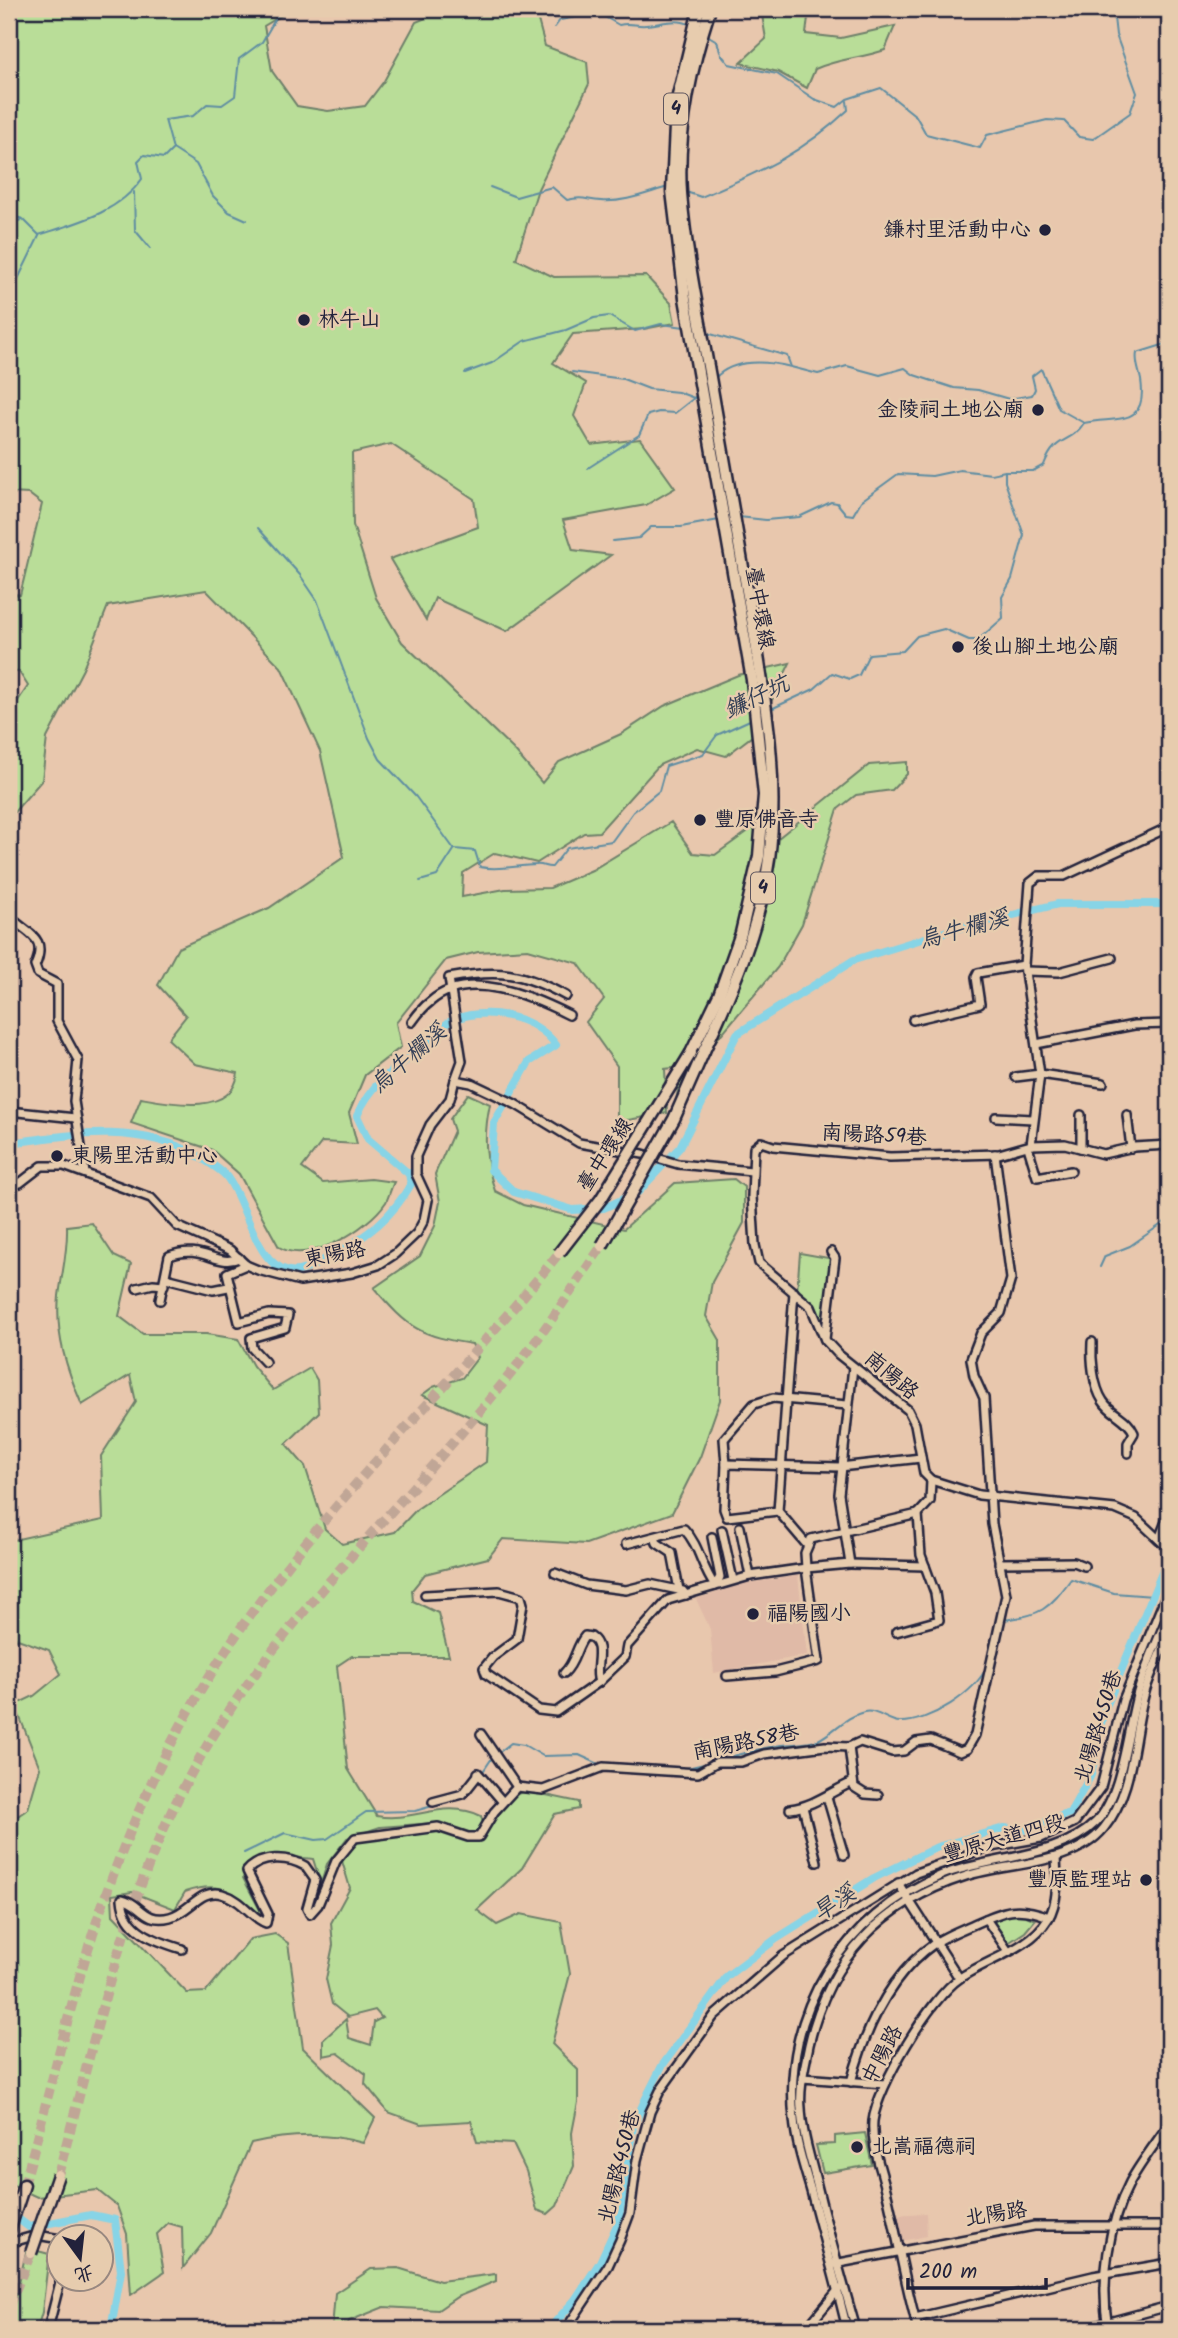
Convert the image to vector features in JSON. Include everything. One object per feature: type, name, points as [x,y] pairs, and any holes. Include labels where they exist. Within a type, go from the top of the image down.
[{"type":"highway","name":"臺中環線","points":[[603,1246],[674,1118],[730,997],[765,882],[773,797],[762,715],[696,330],[677,189],[699,9]]},
{"type":"highway","name":"臺中環線","points":[[697,34],[710,9]]},
{"type":"highway","name":"臺中環線","points":[[559,1253],[601,1199],[691,1053],[719,995],[751,896],[759,856],[764,795],[762,715]]},
{"type":"highway","points":[[31,2253],[58,2175]]},
{"type":"highway","points":[[9,2231],[24,2185]]},
{"type":"street","points":[[1070,1171],[1037,1177],[1029,1146],[1041,1074],[1024,968],[1023,941],[1029,918],[1030,883],[1033,878],[1063,876],[1169,827]]},
{"type":"street","points":[[9,916],[39,942],[42,950],[35,966],[37,974],[57,984],[57,1021],[78,1060],[75,1118],[85,1172]]},
{"type":"street","points":[[913,1020],[980,1004],[976,977],[978,972],[1024,968],[1059,972],[1112,958]]},
{"type":"street","points":[[452,990],[449,978],[485,972],[506,972],[546,985],[566,996]]},
{"type":"street","points":[[412,1022],[431,1000],[452,990],[486,987],[508,989],[569,1015]]},
{"type":"street","name":"東陽路","points":[[9,1185],[20,1183],[42,1166],[64,1166],[85,1172],[151,1198],[177,1226],[230,1250],[246,1265],[281,1277],[313,1281],[378,1265],[395,1254],[417,1233],[424,1220],[428,1200],[416,1174],[416,1156],[430,1125],[450,1099],[462,1061],[452,990]]},
{"type":"street","points":[[1035,1044],[1134,1025],[1169,1024]]},
{"type":"street","points":[[1016,1077],[1041,1074],[1103,1083]]},
{"type":"street","points":[[455,1080],[515,1104],[579,1143],[687,1166],[752,1171]]},
{"type":"street","points":[[9,1111],[75,1118]]},
{"type":"street","points":[[1081,1115],[1081,1148]]},
{"type":"street","points":[[1126,1115],[1130,1148]]},
{"type":"street","points":[[996,1117],[1033,1119]]},
{"type":"street","name":"南陽路59巷","points":[[754,1148],[761,1142],[773,1146],[890,1157],[995,1154],[1029,1146],[1065,1144],[1103,1154],[1130,1148],[1169,1145]]},
{"type":"street","name":"南陽路","points":[[754,1148],[752,1171],[757,1255],[765,1269],[811,1307],[825,1340],[853,1367],[908,1410],[915,1424],[924,1473],[931,1480]]},
{"type":"street","points":[[990,1497],[984,1398],[974,1376],[971,1360],[981,1333],[1002,1313],[1011,1279],[995,1154]]},
{"type":"street","points":[[160,1300],[169,1256],[186,1250],[230,1262],[239,1258]]},
{"type":"street","points":[[825,1340],[835,1258],[831,1252]]},
{"type":"street","points":[[246,1265],[227,1273],[239,1322],[269,1314],[288,1315],[285,1328],[251,1338],[252,1348],[265,1363]]},
{"type":"street","points":[[137,1288],[165,1282],[213,1290],[229,1287]]},
{"type":"street","points":[[794,1292],[778,1511],[807,1545]]},
{"type":"street","points":[[1092,1342],[1093,1367],[1103,1401],[1131,1425],[1134,1433],[1128,1443],[1128,1453]]},
{"type":"street","points":[[850,1564],[839,1494],[853,1367]]},
{"type":"street","points":[[778,1511],[727,1517],[724,1509],[724,1439],[754,1404],[788,1397],[847,1405]]},
{"type":"street","points":[[726,1464],[840,1466],[921,1458]]},
{"type":"street","points":[[727,1676],[775,1672],[819,1661],[806,1568],[807,1545],[811,1539],[918,1514],[930,1501],[931,1480],[990,1497],[1115,1509],[1136,1518],[1169,1549]]},
{"type":"street","name":"南陽路58巷","points":[[517,1787],[543,1790],[603,1767],[698,1773],[717,1762],[741,1762],[812,1747],[849,1747],[864,1743],[874,1748],[904,1751],[916,1742],[931,1740],[960,1752],[972,1744],[1006,1595],[990,1497]]},
{"type":"street","points":[[895,1632],[939,1620],[935,1593],[921,1555],[918,1514]]},
{"type":"street","points":[[1160,1540],[1169,1514]]},
{"type":"street","points":[[740,1527],[750,1576]]},
{"type":"street","points":[[625,1544],[684,1529],[695,1541],[704,1572],[715,1586]]},
{"type":"street","points":[[722,1530],[733,1580]]},
{"type":"street","points":[[655,1537],[657,1543],[672,1553],[683,1592]]},
{"type":"street","points":[[712,1537],[720,1577],[715,1586]]},
{"type":"street","points":[[999,1563],[1074,1562],[1084,1566]]},
{"type":"street","points":[[425,1595],[499,1591],[521,1597],[523,1604],[517,1639],[493,1657],[484,1668],[486,1674],[539,1710],[556,1712],[599,1682],[625,1657],[627,1646],[667,1600],[683,1592],[750,1576],[806,1568],[850,1564],[925,1566]]},
{"type":"street","points":[[555,1573],[586,1585],[626,1590],[650,1584],[683,1592]]},
{"type":"street","name":"北陽路450巷","points":[[566,2329],[608,2266],[620,2240],[630,2213],[637,2160],[650,2112],[683,2057],[715,2016],[754,1978],[783,1956],[898,1883],[946,1861],[986,1848],[1041,1839],[1059,1832],[1085,1812],[1101,1787],[1123,1700],[1169,1588]]},
{"type":"street","name":"豐原大道四段","points":[[834,2264],[794,2121],[792,2099],[799,2041],[825,1971],[841,1946],[864,1922],[904,1894],[941,1875],[977,1863],[1061,1845],[1078,1837],[1097,1821],[1115,1784],[1138,1691],[1169,1614]]},
{"type":"street","name":"豐原大道四段","points":[[834,2264],[803,2126],[802,2078],[814,2025],[846,1956],[868,1931],[910,1901],[943,1884],[969,1875],[1056,1857],[1096,1836],[1118,1807],[1125,1787],[1145,1691],[1169,1633]]},
{"type":"street","points":[[564,1673],[572,1665],[578,1644],[584,1636],[591,1637],[598,1647],[596,1675],[599,1682]]},
{"type":"street","points":[[182,1949],[146,1937],[127,1915],[122,1899],[145,1915],[169,1917],[184,1911],[206,1894],[225,1895],[243,1903],[266,1923],[268,1914],[247,1871],[264,1860],[297,1861],[312,1872],[314,1880],[307,1908],[310,1914],[318,1905],[336,1861],[355,1838],[438,1827],[468,1837],[479,1837],[502,1801],[517,1787],[481,1734]]},
{"type":"street","points":[[849,1747],[853,1782],[857,1791],[878,1795]]},
{"type":"street","points":[[433,1802],[463,1794],[478,1774],[502,1801]]},
{"type":"street","points":[[790,1809],[803,1807],[827,1797],[853,1782]]},
{"type":"street","points":[[827,1797],[844,1855]]},
{"type":"street","points":[[803,1807],[817,1863]]},
{"type":"street","points":[[851,2082],[862,2044],[883,2000],[937,1942],[986,1919],[1021,1908],[1049,1917],[1057,1890],[1056,1857]]},
{"type":"street","points":[[898,1883],[959,1978]]},
{"type":"street","name":"中陽路","points":[[918,2329],[897,2250],[873,2136],[874,2112],[885,2084],[920,2022],[959,1978],[1032,1936],[1049,1917]]},
{"type":"street","points":[[986,1919],[1008,1951]]},
{"type":"street","points":[[802,2078],[885,2084]]},
{"type":"street","points":[[1107,2326],[1105,2275],[1114,2225],[1130,2182],[1169,2124]]},
{"type":"street","name":"北陽路","points":[[834,2264],[1034,2226],[1169,2226]]},
{"type":"street","points":[[9,2243],[37,2235],[46,2237]]},
{"type":"street","points":[[915,2318],[1169,2263]]},
{"type":"street","points":[[834,2264],[843,2283],[856,2329]]},
{"type":"street","points":[[834,2264],[847,2329]]},
{"type":"street","points":[[806,2329],[843,2283]]},
{"type":"street","points":[[48,2329],[57,2292]]},
{"type":"street","points":[[1083,2329],[1107,2326],[1169,2306]]},
{"type":"street","points":[[507,2329],[522,2329]]},
{"type":"shaded area","name":"福陽國小","points":[[798,1576],[807,1655],[714,1673],[710,1629],[696,1599],[747,1583]]},
{"type":"shaded area","points":[[926,2213],[927,2236],[901,2241],[894,2215]]},
{"type":"green space","points":[[9,9],[292,9],[264,26],[272,71],[297,106],[328,111],[365,106],[384,81],[416,22],[447,9],[535,9],[545,46],[587,62],[589,84],[538,189],[516,259],[554,277],[646,276],[671,303],[675,323],[644,329],[573,334],[553,363],[586,383],[574,416],[591,445],[640,439],[675,488],[646,505],[563,520],[573,550],[611,555],[507,631],[435,598],[426,620],[390,559],[478,527],[474,499],[391,444],[352,453],[353,525],[376,598],[402,642],[513,749],[542,783],[559,762],[621,734],[664,706],[738,675],[790,663],[756,733],[726,756],[697,748],[659,765],[599,832],[584,833],[537,863],[495,853],[463,873],[462,897],[505,889],[550,888],[592,870],[671,822],[693,853],[715,855],[761,822],[772,843],[869,765],[907,762],[907,774],[892,790],[856,795],[838,809],[802,924],[778,967],[707,1051],[689,1099],[676,1101],[682,1067],[665,1069],[667,1113],[617,1122],[617,1066],[586,1022],[604,999],[578,963],[528,949],[478,952],[446,960],[396,1023],[401,1047],[365,1075],[349,1113],[357,1144],[322,1142],[302,1168],[323,1183],[371,1179],[394,1182],[386,1202],[377,1212],[366,1223],[337,1242],[306,1252],[291,1252],[279,1247],[239,1174],[212,1150],[131,1123],[141,1098],[182,1104],[212,1102],[225,1096],[234,1087],[238,1073],[195,1064],[168,1039],[186,1016],[158,985],[178,948],[269,908],[344,857],[320,751],[281,667],[206,590],[108,606],[83,669],[47,738],[42,780],[9,818],[9,714],[28,686],[19,672],[9,671],[9,593],[20,595],[42,504],[29,494],[9,493]]},
{"type":"green space","points":[[761,9],[809,9],[806,34],[841,38],[895,26],[885,50],[815,69],[807,88],[778,72],[740,63],[766,39]]},
{"type":"green space","points":[[468,1094],[490,1104],[486,1148],[495,1191],[523,1205],[624,1229],[675,1183],[734,1179],[744,1187],[744,1223],[712,1282],[706,1316],[720,1340],[720,1400],[700,1457],[672,1513],[586,1544],[503,1539],[488,1558],[425,1574],[412,1590],[413,1601],[438,1613],[449,1656],[352,1656],[337,1666],[348,1769],[377,1816],[403,1816],[454,1809],[468,1811],[481,1816],[483,1823],[474,1835],[434,1823],[380,1827],[347,1838],[327,1864],[314,1906],[320,1881],[313,1859],[282,1856],[263,1859],[248,1869],[243,1878],[261,1912],[260,1917],[243,1900],[218,1888],[185,1892],[175,1909],[132,1892],[112,1895],[113,1915],[187,1993],[206,1992],[250,1939],[275,1934],[288,1943],[303,2048],[375,2118],[363,2143],[335,2137],[307,2136],[251,2143],[211,2233],[183,2268],[182,2227],[168,2223],[157,2234],[164,2272],[131,2295],[127,2234],[117,2206],[97,2190],[37,2197],[9,2184],[9,1822],[28,1809],[40,1768],[15,1705],[34,1696],[61,1674],[49,1650],[9,1636],[9,1541],[103,1520],[101,1456],[136,1402],[130,1375],[82,1405],[63,1352],[59,1325],[59,1296],[67,1226],[92,1223],[114,1256],[131,1264],[119,1316],[143,1334],[206,1334],[238,1339],[253,1366],[273,1390],[310,1368],[317,1380],[319,1412],[286,1444],[305,1466],[325,1529],[342,1544],[395,1532],[417,1509],[486,1462],[488,1425],[422,1395],[433,1387],[462,1378],[478,1357],[472,1344],[427,1334],[407,1322],[374,1288],[420,1256],[435,1226],[440,1202],[435,1174],[454,1131],[450,1119]]},
{"type":"green space","points":[[800,1253],[834,1259],[828,1318],[820,1318],[815,1308],[797,1291]]},
{"type":"green space","points":[[527,1791],[579,1802],[579,1809],[555,1814],[522,1868],[477,1910],[497,1925],[521,1914],[561,1922],[570,1974],[552,2044],[578,2070],[578,2102],[572,2133],[574,2166],[557,2206],[548,2214],[537,2210],[526,2171],[513,2144],[477,2142],[471,2121],[421,2124],[388,2112],[365,2084],[366,2074],[338,2053],[323,2056],[323,2040],[346,2019],[349,2038],[371,2045],[374,2022],[382,2018],[375,2010],[348,2017],[332,2004],[326,1979],[333,1945],[331,1923],[350,1888],[342,1861],[359,1839],[377,1834],[405,1836],[428,1830],[481,1838],[513,1795]]},
{"type":"green space","points":[[1015,1910],[1035,1920],[1025,1932],[1005,1945],[987,1920]]},
{"type":"green space","points":[[865,2133],[872,2165],[823,2173],[816,2145],[835,2144],[835,2136]]},
{"type":"green space","points":[[27,2248],[46,2253],[46,2279],[37,2329],[9,2329],[9,2295],[16,2295]]},
{"type":"green space","points":[[398,2268],[440,2281],[496,2274],[496,2281],[457,2297],[438,2310],[384,2307],[349,2321],[346,2329],[332,2329],[335,2293],[371,2269]]},
{"type":"waterway","points":[[251,9],[256,12],[277,11]]},
{"type":"waterway","points":[[9,215],[23,219],[39,235],[95,215],[121,200],[142,179],[138,161],[144,155],[164,158],[173,149],[165,120],[193,116],[207,104],[222,105],[235,96],[239,59],[262,42],[280,11],[286,9]]},
{"type":"waterway","points":[[707,35],[717,41],[721,54],[729,64],[777,74],[814,99],[837,107],[847,99],[881,88],[916,116],[926,134],[980,148],[987,135],[1047,120],[1064,121],[1079,137],[1093,139],[1130,113],[1137,93],[1116,35],[1113,9]]},
{"type":"waterway","points":[[555,27],[560,20],[598,13],[619,25],[675,21],[691,25]]},
{"type":"waterway","points":[[686,192],[701,197],[779,161],[830,126],[848,110],[847,101]]},
{"type":"waterway","points":[[173,149],[196,164],[213,196],[229,212],[247,220]]},
{"type":"waterway","points":[[490,187],[516,197],[552,187],[567,200],[581,198],[596,201],[635,197],[668,187]]},
{"type":"waterway","points":[[134,192],[135,230],[150,248]]},
{"type":"waterway","points":[[9,224],[21,220]]},
{"type":"waterway","points":[[9,284],[17,281],[39,236]]},
{"type":"waterway","points":[[465,373],[492,363],[524,341],[566,330],[594,318],[609,316],[635,331],[661,324],[685,327]]},
{"type":"waterway","points":[[707,333],[787,356],[791,367],[818,374],[847,366],[880,375],[905,368],[914,375],[954,388],[978,390],[1009,399],[1032,395],[1035,389],[1032,376],[1041,369],[1059,409],[1084,423]]},
{"type":"waterway","name":"鐮仔坑","points":[[769,710],[814,689],[832,673],[850,679],[859,675],[869,654],[903,651],[917,636],[944,629],[969,640],[978,640],[1003,618],[1002,597],[1012,579],[1024,535],[1005,482],[1005,471],[1033,471],[1044,465],[1053,448],[1079,430],[1084,423],[1118,419],[1135,413],[1140,406],[1142,395],[1137,353],[1169,343]]},
{"type":"waterway","points":[[715,378],[741,364],[772,363],[791,367]]},
{"type":"waterway","points":[[572,372],[623,379],[649,389],[678,392],[694,398],[698,394]]},
{"type":"waterway","points":[[588,468],[639,435],[648,415],[659,412],[675,413],[694,398]]},
{"type":"waterway","points":[[739,517],[766,520],[799,517],[831,502],[837,503],[846,514],[853,515],[861,501],[898,474],[932,476],[960,470],[991,474],[1005,471]]},
{"type":"waterway","points":[[613,541],[639,538],[651,527],[681,527],[719,520]]},
{"type":"waterway","name":"鐮仔坑","points":[[258,528],[300,575],[317,600],[369,738],[380,759],[416,797],[454,849]]},
{"type":"waterway","name":"鐮仔坑","points":[[455,849],[475,851],[480,867],[552,867],[567,848],[612,841],[633,812],[659,791],[666,766],[703,754],[717,735],[752,719]]},
{"type":"waterway","points":[[420,881],[437,876],[454,850]]},
{"type":"waterway","name":"烏牛欄溪","points":[[9,1139],[17,1142],[87,1134],[133,1135],[178,1147],[200,1157],[226,1176],[259,1245],[268,1257],[277,1266],[289,1271],[301,1271],[368,1233],[396,1206],[411,1184],[409,1174],[368,1139],[357,1116],[375,1087],[422,1049],[449,1022],[477,1014],[507,1016],[535,1026],[556,1045],[529,1062],[494,1123],[491,1170],[514,1192],[573,1210],[604,1208],[638,1192],[680,1147],[737,1034],[854,960],[951,930],[1058,904],[1169,904]]},
{"type":"waterway","points":[[1100,1267],[1105,1256],[1130,1246],[1169,1219]]},
{"type":"waterway","name":"旱溪","points":[[549,2329],[575,2300],[600,2262],[618,2223],[633,2126],[662,2066],[727,1976],[776,1939],[874,1878],[937,1847],[1004,1828],[1024,1830],[1070,1813],[1091,1775],[1103,1714],[1169,1556]]},
{"type":"waterway","points":[[1002,1620],[1026,1616],[1043,1609],[1071,1579],[1114,1593],[1153,1596]]},
{"type":"waterway","points":[[991,1647],[997,1620]]},
{"type":"waterway","points":[[682,1769],[768,1747],[813,1742],[851,1717],[864,1712],[873,1712],[900,1722],[924,1717],[937,1712],[962,1695],[982,1676],[987,1666]]},
{"type":"waterway","points":[[497,1754],[511,1743],[524,1745],[543,1756],[579,1755],[601,1765]]},
{"type":"waterway","points":[[482,1773],[492,1758]]},
{"type":"waterway","points":[[244,1853],[285,1833],[316,1840],[327,1839],[366,1812],[415,1811],[457,1799]]},
{"type":"waterway","points":[[9,2212],[29,2227],[91,2215],[115,2220],[121,2271],[111,2329]]},
{"type":"tunnel","points":[[58,2175],[128,1923],[145,1874],[188,1779],[261,1666],[303,1613],[481,1410],[533,1344],[602,1246]]},
{"type":"tunnel","points":[[24,2185],[99,1915],[138,1812],[186,1716],[223,1654],[279,1576],[357,1482],[480,1346],[559,1253]]},
{"type":"tunnel","points":[[9,2305],[31,2253]]},
{"type":"place","name":"鎌村里活動中心","points":[[1045,230]]},
{"type":"place","name":"林牛山","points":[[304,320]]},
{"type":"place","name":"金陵祠土地公廟","points":[[1038,410]]},
{"type":"place","name":"後山腳土地公廟","points":[[958,647]]},
{"type":"place","name":"豐原佛音寺","points":[[700,820]]},
{"type":"place","name":"東陽里活動中心","points":[[57,1156]]},
{"type":"place","name":"福陽國小","points":[[753,1614]]},
{"type":"place","name":"豐原監理站","points":[[1146,1880]]},
{"type":"place","name":"北嵩福德祠","points":[[857,2147]]}]
